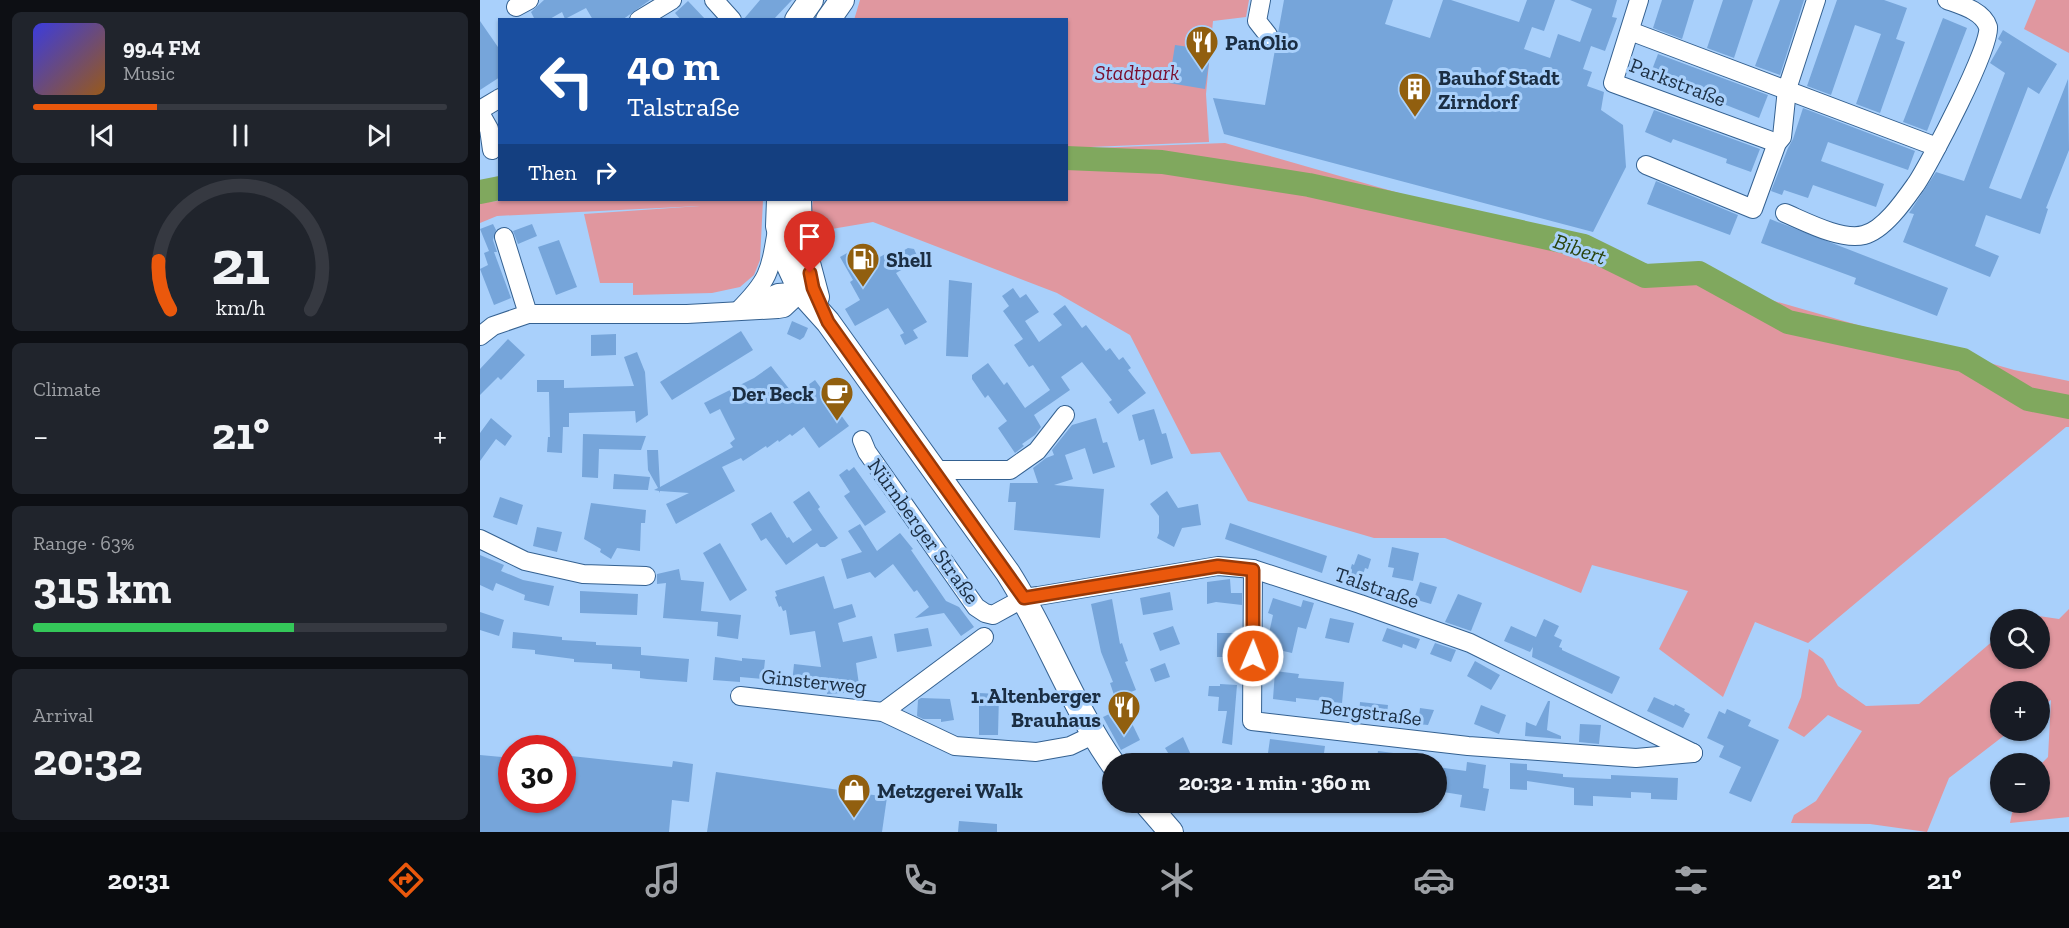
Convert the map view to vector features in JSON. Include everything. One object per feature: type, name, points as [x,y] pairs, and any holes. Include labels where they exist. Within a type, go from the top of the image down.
[{"type":"main road","points":[[798,18],[811,0]]},
{"type":"main road","points":[[829,18],[842,0]]},
{"type":"main road","name":"Nürnberger Straße","points":[[787,208],[800,233],[807,290],[1008,573],[1024,598],[1093,735],[1105,753]]},
{"type":"main road","points":[[1155,813],[1171,832]]},
{"type":"street","points":[[642,18],[672,0]]},
{"type":"street","points":[[714,0],[730,18]]},
{"type":"street","points":[[1261,0],[1257,21],[1268,35]]},
{"type":"street","name":"Parkstraße","points":[[1639,0],[1613,83],[1778,143]]},
{"type":"street","points":[[1646,165],[1753,209],[1782,137],[1787,89],[1816,0]]},
{"type":"street","points":[[1785,213],[1828,230],[1846,235],[1864,235],[1885,223],[1915,185],[1937,147],[1988,38],[1989,30],[1986,21],[1973,5],[1947,0]]},
{"type":"street","name":"Parkstraße","points":[[1630,31],[1937,147]]},
{"type":"street","points":[[490,150],[489,129],[480,112],[498,100]]},
{"type":"street","points":[[738,311],[758,291],[766,278],[787,208]]},
{"type":"street","points":[[504,237],[528,314]]},
{"type":"street","points":[[480,336],[493,326],[528,314],[687,314],[784,308],[807,290]]},
{"type":"street","points":[[934,470],[1010,470],[1037,451],[1065,415]]},
{"type":"street","name":"Nürnberger Straße","points":[[862,440],[867,452],[976,607],[993,615],[1024,598]]},
{"type":"street","points":[[480,540],[525,561],[583,574],[646,576]]},
{"type":"street","name":"Talstraße","points":[[1024,598],[1218,566],[1253,570],[1360,604],[1470,643],[1693,753]]},
{"type":"street","name":"Bergstraße","points":[[1253,570],[1252,721],[1447,744],[1636,758],[1693,753]]},
{"type":"street","name":"Ginsterweg","points":[[883,712],[984,637]]},
{"type":"street","name":"Ginsterweg","points":[[740,696],[883,712],[955,746],[1036,752],[1070,746],[1093,735]]},
{"type":"street","points":[[1636,758],[1649,742],[1638,725]]},
{"type":"green space","name":"Stadtpark","points":[[860,0],[1249,0],[1246,17],[1213,21],[1206,94],[1209,142],[1068,148],[1068,18],[855,18]]},
{"type":"green space","points":[[2036,0],[2069,0],[2069,53],[2024,29]]},
{"type":"green space","points":[[1225,143],[2014,370],[2069,381],[2069,427],[2066,427],[1808,643],[1755,622],[1723,697],[1659,649],[1688,591],[1592,565],[1581,593],[1445,538],[1374,538],[1248,501],[1220,452],[1191,454],[1130,335],[1057,293],[873,222],[808,233],[813,201],[1068,201],[1068,149]]},
{"type":"green space","points":[[763,201],[760,260],[754,275],[740,287],[712,293],[633,295],[633,283],[600,283],[584,214],[700,206],[497,216],[480,223],[480,202]]},
{"type":"green space","points":[[2069,609],[2069,817],[2010,823],[2012,813],[2050,813],[2050,681],[1990,681],[1990,741],[1997,741],[1949,778],[1927,832],[1870,824],[1791,823],[1794,815],[1816,801],[1862,731],[1828,715],[1804,737],[1788,728],[1801,697],[1809,649],[1823,659],[1838,686],[1866,706],[1919,704],[1990,643],[1990,669],[2050,669],[2050,618],[2059,619]]},
{"type":"building","points":[[544,0],[650,0],[625,18],[592,18],[586,8],[567,18],[565,18],[562,12],[552,18],[534,18],[531,12]]},
{"type":"building","points":[[760,0],[792,0],[775,18],[745,18]]},
{"type":"building","name":"Bauhof Stadt Zirndorf","points":[[1284,0],[1393,0],[1385,24],[1430,38],[1443,0],[1451,0],[1519,22],[1527,0],[1555,0],[1544,31],[1532,27],[1524,49],[1550,58],[1558,34],[1580,42],[1592,9],[1570,0],[1617,0],[1612,17],[1617,18],[1605,51],[1591,46],[1583,69],[1592,72],[1587,86],[1604,92],[1601,110],[1623,125],[1626,167],[1593,232],[1224,134],[1213,98],[1265,105]]},
{"type":"building","points":[[1662,0],[1694,0],[1682,39],[1653,28]]},
{"type":"building","points":[[1723,0],[1753,0],[1734,58],[1707,48]]},
{"type":"building","points":[[1780,0],[1804,0],[1780,75],[1755,66]]},
{"type":"building","points":[[1837,0],[1884,0],[1907,8],[1896,39],[1905,42],[1880,113],[1856,104],[1881,34],[1855,25],[1831,95],[1807,86]]},
{"type":"building","points":[[688,1],[704,18],[679,18],[675,13]]},
{"type":"building","points":[[1943,18],[1967,28],[1927,131],[1903,122]]},
{"type":"building","points":[[480,21],[498,47],[498,78],[480,90]]},
{"type":"building","points":[[2003,30],[2057,64],[2039,94],[2028,87],[1989,188],[2021,199],[2068,79],[2069,150],[2046,208],[2048,209],[2040,234],[1986,215],[1975,246],[1999,256],[1990,277],[1903,242],[1914,214],[1909,213],[1936,172],[1964,181],[2005,73],[1990,63],[2002,42],[1998,39]]},
{"type":"building","points":[[1175,45],[1211,50],[1205,89],[1169,83]]},
{"type":"building","points":[[1658,54],[1768,95],[1759,118],[1650,75]]},
{"type":"building","points":[[1803,108],[1915,151],[1908,170],[1828,142],[1821,161],[1884,184],[1876,207],[1813,185],[1808,198],[1784,190],[1782,195],[1771,191],[1793,139]]},
{"type":"building","points":[[1654,110],[1760,149],[1751,172],[1726,163],[1727,159],[1673,139],[1671,143],[1645,132]]},
{"type":"building","points":[[1656,181],[1738,215],[1730,235],[1647,204]]},
{"type":"building","points":[[1770,219],[1948,288],[1937,316],[1854,284],[1856,278],[1761,243]]},
{"type":"building","points":[[493,224],[496,230],[493,240],[497,252],[494,252],[511,298],[494,305],[480,269],[488,265],[484,253],[489,251],[480,229]]},
{"type":"building","points":[[532,224],[537,236],[518,244],[513,231]]},
{"type":"building","points":[[559,240],[577,287],[556,295],[538,247]]},
{"type":"building","points":[[870,243],[878,258],[889,252],[892,257],[908,248],[914,249],[919,260],[896,273],[927,322],[913,330],[918,338],[905,345],[900,335],[904,333],[888,308],[855,326],[845,309],[860,300],[850,282],[853,280],[840,257],[863,244],[864,246]]},
{"type":"building","points":[[949,280],[972,283],[968,357],[946,356]]},
{"type":"building","points":[[1013,288],[1020,298],[1026,294],[1039,312],[1025,321],[1039,342],[1062,325],[1053,314],[1065,305],[1082,328],[1086,325],[1106,351],[1110,348],[1119,360],[1123,357],[1131,368],[1128,370],[1146,393],[1118,414],[1109,402],[1112,400],[1082,362],[1061,377],[1070,390],[1034,415],[1041,427],[1015,453],[998,428],[1007,421],[988,395],[985,398],[972,379],[972,375],[988,363],[1004,385],[1007,382],[1025,408],[1050,390],[1033,365],[1029,367],[1014,345],[1023,339],[1003,311],[1009,306],[1002,296]]},
{"type":"building","points":[[792,321],[808,328],[800,340],[787,334]]},
{"type":"building","points":[[741,331],[753,350],[672,400],[660,382]]},
{"type":"building","points":[[616,334],[616,355],[591,356],[591,335]]},
{"type":"building","points":[[508,339],[525,355],[501,380],[498,377],[480,395],[480,369]]},
{"type":"building","points":[[637,352],[645,372],[648,415],[636,423],[635,411],[569,413],[569,427],[563,427],[562,453],[547,452],[548,437],[550,437],[549,392],[537,392],[537,380],[564,380],[564,388],[634,386],[624,357]]},
{"type":"building","points":[[771,366],[794,395],[815,380],[849,426],[819,448],[804,427],[792,436],[790,434],[767,448],[766,446],[743,461],[741,458],[722,467],[735,491],[676,524],[666,504],[689,493],[660,491],[660,493],[654,490],[658,488],[648,470],[647,450],[658,450],[660,487],[733,447],[730,443],[735,439],[720,409],[710,414],[704,403],[754,378]]},
{"type":"building","points":[[1154,409],[1162,434],[1166,433],[1173,458],[1151,465],[1144,439],[1139,441],[1132,415]]},
{"type":"building","points":[[491,418],[512,436],[505,446],[496,439],[480,461],[480,433]]},
{"type":"building","points":[[1096,418],[1103,443],[1107,442],[1115,467],[1093,474],[1085,448],[1065,455],[1073,479],[1054,485],[1104,489],[1100,538],[1014,530],[1016,502],[1008,502],[1010,483],[1038,483],[1033,468],[1054,455],[1052,450],[1072,425]]},
{"type":"building","points":[[583,434],[646,436],[641,450],[599,449],[598,478],[582,477]]},
{"type":"building","points":[[854,467],[886,512],[865,526],[844,496],[850,492],[839,475]]},
{"type":"building","points":[[614,474],[650,477],[648,490],[613,489]]},
{"type":"building","points":[[809,491],[838,538],[825,547],[820,547],[817,543],[786,565],[766,538],[761,541],[751,524],[771,512],[787,538],[789,537],[793,543],[812,530],[793,502]]},
{"type":"building","points":[[1167,491],[1178,508],[1198,504],[1201,525],[1182,528],[1174,547],[1157,538],[1159,516],[1150,504]]},
{"type":"building","points":[[500,497],[523,505],[517,525],[493,517]]},
{"type":"building","points":[[591,503],[646,510],[645,523],[641,523],[640,551],[617,548],[611,559],[600,552],[601,549],[584,539]]},
{"type":"building","points":[[1230,523],[1327,556],[1322,573],[1225,539]]},
{"type":"building","points":[[860,524],[877,551],[900,533],[913,549],[911,550],[946,601],[959,607],[974,627],[961,636],[944,613],[915,618],[929,607],[917,590],[914,592],[893,564],[875,578],[870,572],[847,579],[841,559],[862,552],[848,531]]},
{"type":"building","points":[[537,527],[562,532],[557,552],[533,546]]},
{"type":"building","points":[[720,543],[747,590],[730,601],[703,553]]},
{"type":"building","points":[[1392,547],[1419,553],[1413,581],[1392,577],[1394,568],[1388,567]]},
{"type":"building","points":[[1358,554],[1371,559],[1368,569],[1365,568],[1359,588],[1346,584],[1352,564],[1354,565]]},
{"type":"building","points":[[480,555],[504,565],[501,571],[523,580],[554,586],[549,606],[524,600],[525,595],[496,583],[493,591],[480,585]]},
{"type":"building","points":[[679,569],[681,580],[704,582],[701,611],[741,615],[738,639],[717,636],[718,622],[663,618],[666,583],[657,584],[657,574]]},
{"type":"building","points":[[824,576],[834,609],[852,604],[856,617],[838,623],[843,642],[872,636],[877,658],[856,663],[860,692],[827,694],[826,686],[792,683],[794,664],[821,667],[815,631],[790,635],[786,610],[783,611],[781,606],[779,607],[775,591]]},
{"type":"building","points":[[1230,579],[1231,593],[1242,593],[1242,605],[1216,602],[1207,604],[1207,582]]},
{"type":"building","points":[[1420,582],[1437,587],[1431,604],[1414,599]]},
{"type":"building","points":[[580,591],[638,594],[637,615],[580,613]]},
{"type":"building","points":[[1170,592],[1173,610],[1143,615],[1140,598]]},
{"type":"building","points":[[1458,594],[1482,603],[1471,631],[1445,622]]},
{"type":"building","points":[[1273,598],[1301,607],[1303,600],[1314,603],[1306,629],[1298,627],[1292,653],[1266,647],[1273,615],[1268,613]]},
{"type":"building","points":[[1112,599],[1120,644],[1122,643],[1128,661],[1125,662],[1136,690],[1115,698],[1110,683],[1113,682],[1101,652],[1091,604]]},
{"type":"building","points":[[480,612],[504,620],[499,636],[480,630]]},
{"type":"building","points":[[1330,618],[1354,623],[1349,643],[1325,638]]},
{"type":"building","points":[[1544,619],[1559,626],[1554,636],[1562,640],[1559,647],[1562,650],[1620,677],[1612,694],[1532,657],[1533,647],[1530,652],[1504,641],[1511,626],[1536,637]]},
{"type":"building","points":[[1173,626],[1180,644],[1160,651],[1153,633]]},
{"type":"building","points":[[928,628],[932,646],[897,652],[894,634]]},
{"type":"building","points":[[1387,628],[1420,639],[1416,649],[1403,644],[1402,648],[1382,641]]},
{"type":"building","points":[[513,632],[562,637],[562,640],[596,642],[596,645],[641,647],[641,655],[689,659],[687,682],[640,678],[640,671],[612,669],[612,664],[574,662],[574,659],[535,654],[535,650],[512,648]]},
{"type":"building","points":[[1217,633],[1237,633],[1237,657],[1217,657]]},
{"type":"building","points":[[1435,643],[1456,650],[1451,662],[1430,654]]},
{"type":"building","points":[[715,657],[742,661],[742,658],[765,660],[763,679],[740,677],[740,682],[713,680]]},
{"type":"building","points":[[1475,661],[1500,675],[1491,690],[1467,676]]},
{"type":"building","points":[[1165,663],[1170,677],[1155,682],[1150,669]]},
{"type":"building","points":[[1275,671],[1299,674],[1298,678],[1344,682],[1342,703],[1296,698],[1296,702],[1273,699]]},
{"type":"building","points":[[1220,684],[1237,685],[1232,745],[1222,743],[1227,711],[1218,711],[1219,697],[1208,696],[1209,686],[1220,686]]},
{"type":"building","points":[[979,693],[999,694],[998,735],[979,735]]},
{"type":"building","points":[[1654,697],[1674,706],[1675,704],[1690,714],[1683,728],[1647,711]]},
{"type":"building","points":[[921,698],[950,699],[954,720],[941,722],[941,719],[923,719],[917,716],[918,700]]},
{"type":"building","points":[[1550,701],[1547,730],[1561,736],[1561,739],[1525,736],[1526,722],[1536,726]]},
{"type":"building","points":[[1360,702],[1388,705],[1386,722],[1359,720]]},
{"type":"building","points":[[1481,705],[1506,715],[1499,734],[1474,724]]},
{"type":"building","points":[[1124,707],[1140,740],[1121,750],[1103,717]]},
{"type":"building","points":[[1420,708],[1434,710],[1428,725],[1418,724]]},
{"type":"building","points":[[1727,709],[1751,720],[1748,726],[1779,740],[1751,802],[1729,793],[1741,767],[1719,757],[1724,746],[1707,738],[1719,711],[1725,714]]},
{"type":"building","points":[[1580,724],[1601,725],[1599,744],[1579,742]]},
{"type":"building","points":[[1183,737],[1190,753],[1168,753],[1165,748]]},
{"type":"building","points":[[1270,739],[1325,746],[1324,753],[1268,753]]},
{"type":"building","points":[[480,755],[498,757],[498,813],[576,813],[576,757],[672,767],[673,761],[693,764],[689,802],[672,800],[669,832],[480,832]]},
{"type":"building","points":[[1467,762],[1486,765],[1483,788],[1489,789],[1485,811],[1460,807],[1462,795],[1447,793],[1447,768],[1466,771]]},
{"type":"building","points":[[1510,763],[1527,764],[1527,770],[1563,774],[1563,777],[1611,779],[1611,775],[1678,778],[1677,800],[1651,799],[1651,793],[1631,792],[1631,798],[1593,796],[1593,806],[1574,805],[1574,788],[1527,781],[1527,790],[1510,789]]},
{"type":"building","points":[[716,772],[887,797],[882,832],[707,832]]},
{"type":"building","points":[[959,821],[997,824],[997,832],[958,832]]},
{"type":"waterway","name":"Bibert","points":[[1068,158],[1162,162],[1309,185],[1584,246],[1645,276],[1699,273],[1788,322],[1963,360],[2028,399],[2069,407]]},
{"type":"waterway","name":"Bibert","points":[[480,192],[498,188]]},
{"type":"place","name":"PanOlio","points":[[1202,71]]},
{"type":"place","name":"Bauhof Stadt Zirndorf","points":[[1415,118]]},
{"type":"place","name":"Shell","points":[[863,288]]},
{"type":"place","name":"Der Beck","points":[[837,422]]},
{"type":"place","name":"1. Altenberger Brauhaus","points":[[1124,736]]},
{"type":"place","name":"Metzgerei Walk","points":[[854,819]]},
{"type":"route","points":[[810,273],[813,288],[828,322],[1024,598],[1218,566],[1253,570],[1253,656]]}]
